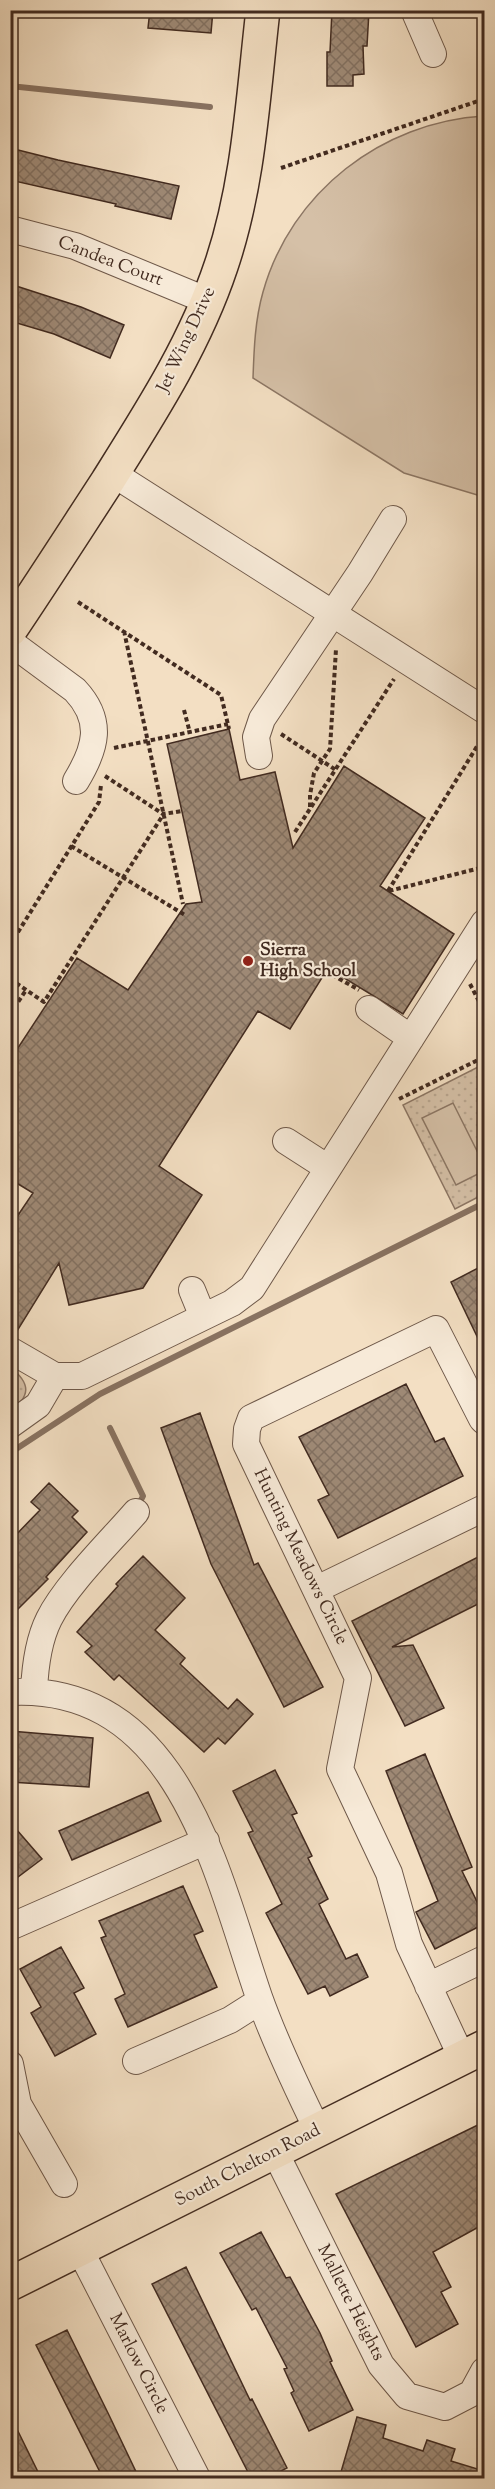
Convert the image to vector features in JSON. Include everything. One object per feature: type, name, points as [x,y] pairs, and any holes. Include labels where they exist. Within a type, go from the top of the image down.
[{"type":"main road","name":"Jet Wing Drive","points":[[10,630],[175,373],[208,301],[229,239],[242,184],[262,10]]},
{"type":"main road","name":"South Chelton Road","points":[[10,2284],[473,2053]]},
{"type":"street","points":[[414,10],[433,54]]},
{"type":"street","name":"Candea Court","points":[[10,229],[75,246],[208,301]]},
{"type":"street","points":[[112,473],[484,710]]},
{"type":"street","points":[[259,756],[256,737],[262,719],[360,573],[393,519]]},
{"type":"street","points":[[10,642],[84,699],[94,725],[93,742],[87,764],[76,781]]},
{"type":"street","points":[[10,1350],[55,1376],[82,1376],[232,1303],[252,1288],[484,923]]},
{"type":"street","points":[[369,1009],[411,1038]]},
{"type":"street","points":[[286,1141],[328,1168]]},
{"type":"street","points":[[192,1290],[203,1317]]},
{"type":"street","name":"Hunting Meadows Circle","points":[[473,2053],[428,1986],[409,1944],[389,1873],[340,1769],[358,1678],[246,1444],[247,1429],[252,1418],[436,1329],[484,1421]]},
{"type":"street","points":[[10,1425],[38,1405],[55,1376]]},
{"type":"street","points":[[317,1589],[484,1508]]},
{"type":"street","points":[[136,1512],[62,1599],[49,1620],[22,1691],[64,1696],[94,1706],[120,1722],[166,1767],[185,1798],[206,1841],[260,2001],[318,2131]]},
{"type":"street","points":[[10,1927],[206,1841]]},
{"type":"street","points":[[428,1986],[484,1959]]},
{"type":"street","points":[[136,2061],[230,2020],[260,2001]]},
{"type":"street","points":[[10,2064],[18,2104],[64,2184]]},
{"type":"street","name":"Mallette Heights","points":[[275,2152],[381,2366],[407,2396],[445,2407],[472,2393],[484,2372]]},
{"type":"street","name":"Marlow Circle","points":[[80,2250],[197,2478]]},
{"type":"path","points":[[281,168],[484,99]]},
{"type":"path","points":[[78,602],[221,695],[228,727],[111,748]]},
{"type":"path","points":[[124,632],[183,904]]},
{"type":"path","points":[[310,808],[309,795],[314,773],[330,749],[336,648]]},
{"type":"path","points":[[295,832],[406,660]]},
{"type":"path","points":[[184,710],[190,733]]},
{"type":"path","points":[[276,731],[336,770]]},
{"type":"path","points":[[484,735],[388,891],[484,867]]},
{"type":"path","points":[[102,774],[163,814],[182,811]]},
{"type":"path","points":[[10,979],[44,1002],[163,814]]},
{"type":"path","points":[[71,846],[185,915]]},
{"type":"path","points":[[10,1014],[26,990]]},
{"type":"path","points":[[372,1100],[382,1107],[484,1057]]},
{"type":"path","points":[[10,1210],[19,1215]]},
{"type":"shaded area","points":[[484,116],[484,497],[404,473],[253,378],[254,345],[263,292],[276,256],[295,223],[318,194],[346,169],[377,148],[410,132],[446,121]]},
{"type":"shaded area","points":[[484,1064],[484,1194],[455,1209],[403,1105]]},
{"type":"shaded area","points":[[453,1103],[484,1165],[484,1171],[456,1185],[422,1118]]},
{"type":"shaded area","points":[[10,1367],[22,1379],[26,1390],[22,1401],[10,1413]]},
{"type":"building","points":[[150,10],[213,10],[211,33],[148,28]]},
{"type":"building","points":[[332,10],[369,11],[367,46],[363,46],[364,74],[353,75],[353,86],[327,86],[327,52],[330,52]]},
{"type":"building","points":[[10,148],[179,186],[171,219],[10,180]]},
{"type":"building","points":[[10,284],[81,307],[124,325],[110,358],[54,334],[10,321]]},
{"type":"building","points":[[229,729],[240,780],[275,772],[293,848],[344,766],[425,818],[380,886],[454,934],[403,1014],[328,968],[290,1029],[258,1011],[159,1166],[202,1195],[143,1288],[69,1305],[59,1263],[14,1336],[10,1335],[10,1227],[33,1193],[10,1179],[10,1060],[77,958],[128,990],[186,904],[202,902],[167,744]]},
{"type":"building","points":[[484,1265],[484,1351],[451,1282]]},
{"type":"building","points":[[406,1384],[435,1442],[444,1438],[463,1476],[338,1538],[318,1500],[329,1495],[299,1437]]},
{"type":"building","points":[[200,1413],[254,1565],[258,1563],[323,1687],[284,1707],[211,1564],[161,1428]]},
{"type":"building","points":[[49,1483],[78,1511],[72,1517],[87,1532],[46,1577],[48,1579],[10,1617],[10,1541],[40,1510],[31,1502]]},
{"type":"building","points":[[484,1554],[484,1601],[392,1647],[413,1645],[444,1708],[405,1726],[352,1621]]},
{"type":"building","points":[[143,1556],[185,1598],[155,1630],[185,1658],[180,1664],[228,1709],[237,1699],[253,1714],[225,1744],[218,1738],[204,1752],[119,1675],[114,1680],[85,1652],[92,1646],[77,1632],[118,1586],[116,1584]]},
{"type":"building","points":[[10,1731],[93,1738],[89,1787],[10,1782]]},
{"type":"building","points":[[425,1754],[472,1867],[462,1871],[484,1916],[484,1924],[435,1949],[416,1912],[438,1901],[386,1771]]},
{"type":"building","points":[[275,1770],[297,1813],[292,1815],[312,1856],[308,1858],[328,1899],[319,1904],[346,1959],[357,1954],[368,1977],[330,1996],[325,1986],[308,1994],[266,1913],[282,1904],[248,1833],[253,1831],[233,1791]]},
{"type":"building","points":[[148,1792],[161,1821],[72,1860],[59,1831]]},
{"type":"building","points":[[10,1822],[42,1859],[10,1883]]},
{"type":"building","points":[[183,1886],[203,1931],[194,1935],[217,1987],[128,2027],[115,1999],[125,1994],[101,1938],[106,1936],[99,1921]]},
{"type":"building","points":[[61,1947],[84,1988],[74,1993],[96,2034],[55,2056],[31,2013],[41,2007],[20,1969]]},
{"type":"building","points":[[484,2122],[484,2224],[433,2252],[451,2287],[441,2292],[458,2324],[416,2347],[336,2194]]},
{"type":"building","points":[[261,2232],[286,2278],[290,2277],[320,2333],[332,2361],[330,2362],[353,2410],[309,2431],[291,2393],[294,2391],[284,2369],[287,2368],[256,2308],[252,2310],[220,2253]]},
{"type":"building","points":[[186,2267],[250,2400],[252,2399],[287,2468],[275,2474],[277,2478],[251,2478],[152,2284]]},
{"type":"building","points":[[67,2330],[139,2478],[103,2478],[36,2345]]},
{"type":"building","points":[[10,2415],[41,2478],[10,2478]]},
{"type":"building","points":[[357,2417],[386,2425],[383,2438],[423,2451],[427,2440],[455,2449],[451,2461],[484,2471],[484,2478],[365,2478],[341,2472]]},
{"type":"waterway","points":[[10,86],[210,107]]},
{"type":"waterway","points":[[10,1453],[100,1394],[484,1203]]},
{"type":"waterway","points":[[110,1428],[143,1496],[138,1506]]},
{"type":"place","name":"Sierra High School","points":[[248,961]]}]
